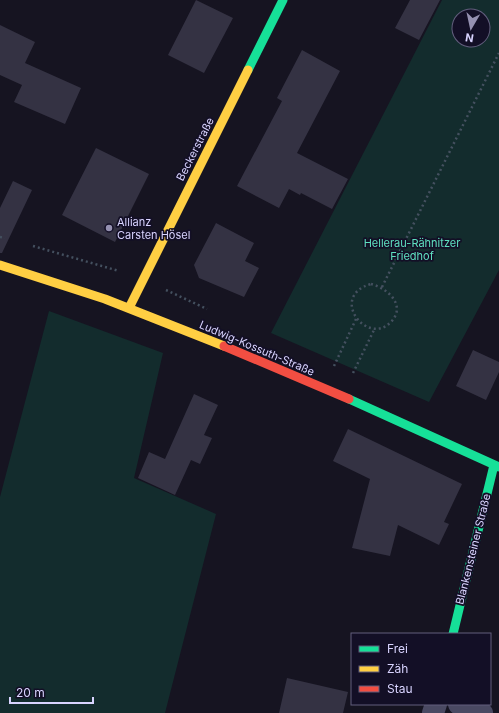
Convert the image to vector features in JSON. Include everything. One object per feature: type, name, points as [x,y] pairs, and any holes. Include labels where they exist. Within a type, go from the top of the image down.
[{"type":"street","name":"Beckerstraße","points":[[129,308],[283,0]]},
{"type":"street","name":"Ludwig-Kossuth-Straße","points":[[0,265],[50,279],[129,308],[276,367],[496,466]]},
{"type":"street","name":"Blankensteiner Straße","points":[[453,633],[496,466]]},
{"type":"street","points":[[462,705],[482,713]]},
{"type":"path","points":[[382,287],[499,53]]},
{"type":"path","points":[[371,284],[382,287],[392,296],[397,306],[394,319],[386,327],[374,328],[364,326],[356,319],[351,307],[354,294],[360,287],[371,284]]},
{"type":"path","points":[[334,367],[356,319]]},
{"type":"path","points":[[352,376],[374,328]]},
{"type":"green space","name":"Hellerau-Rähnitzer Friedhof","points":[[442,0],[499,0],[499,270],[429,402],[271,333]]},
{"type":"green space","points":[[49,311],[163,353],[134,478],[216,514],[165,713],[0,713],[0,497]]},
{"type":"building","points":[[196,0],[233,18],[204,73],[168,55]]},
{"type":"building","points":[[410,0],[440,0],[419,40],[395,28]]},
{"type":"building","points":[[0,25],[35,42],[25,63],[81,88],[65,124],[14,102],[22,85],[0,75]]},
{"type":"building","points":[[302,50],[340,71],[297,153],[348,179],[332,209],[301,193],[300,195],[289,189],[279,208],[237,186],[282,101],[277,98]]},
{"type":"building","points":[[96,148],[149,174],[115,242],[62,215]]},
{"type":"building","points":[[13,181],[32,190],[2,253],[0,253],[0,208]]},
{"type":"building","points":[[216,223],[254,243],[245,261],[259,268],[244,297],[199,278],[194,265]]},
{"type":"building","points":[[473,350],[499,362],[499,372],[486,400],[456,386]]},
{"type":"building","points":[[194,394],[218,405],[204,435],[212,438],[200,464],[191,460],[175,495],[138,478],[149,452],[165,459]]},
{"type":"building","points":[[348,429],[462,484],[444,522],[449,524],[439,545],[398,525],[390,556],[352,548],[370,479],[333,461]]},
{"type":"building","points":[[287,678],[348,692],[343,713],[279,713]]},
{"type":"traffic: fast","points":[[248,70],[283,0]]},
{"type":"traffic: fast","points":[[349,399],[499,467]]},
{"type":"traffic: fast","points":[[453,633],[494,465]]},
{"type":"traffic: slow","points":[[129,308],[248,70]]},
{"type":"traffic: slow","points":[[0,265],[105,299],[224,346]]},
{"type":"traffic: jam","points":[[224,346],[349,399]]},
{"type":"place","name":"Allianz Carsten Hösel","points":[[109,228]]}]
